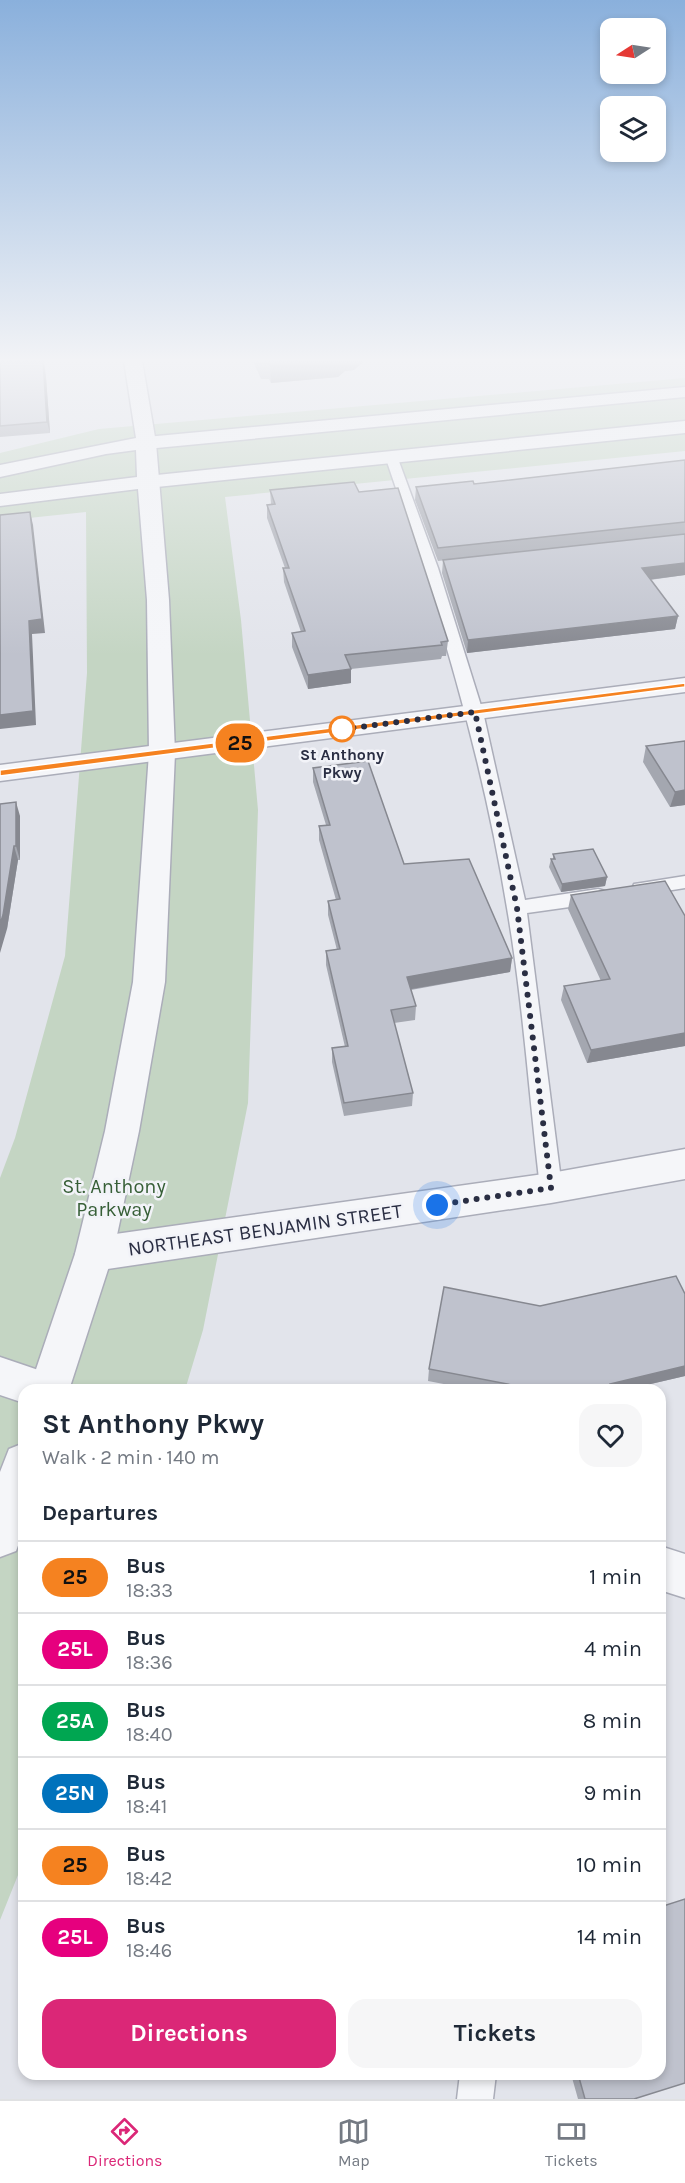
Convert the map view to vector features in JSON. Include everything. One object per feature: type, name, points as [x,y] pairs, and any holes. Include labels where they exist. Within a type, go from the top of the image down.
[{"type":"street","points":[[0,471],[56,459]]},
{"type":"street","points":[[51,1384],[94,1254],[122,1131],[149,982],[158,858],[162,753],[158,600],[146,459]]},
{"type":"street","points":[[0,500],[363,459]]},
{"type":"street","points":[[0,773],[685,685]]},
{"type":"street","name":"NORTHEAST BENJAMIN STREET","points":[[94,1254],[551,1188],[685,1164]]},
{"type":"street","points":[[0,1376],[24,1384]]},
{"type":"street","points":[[0,1535],[18,1482]]},
{"type":"street","points":[[666,1571],[685,1576]]},
{"type":"lane","points":[[392,459],[437,567],[475,712],[517,908],[551,1188]]},
{"type":"lane","points":[[517,908],[685,882]]},
{"type":"lane","points":[[475,2099],[477,2080]]},
{"type":"green space","name":"St. Anthony Parkway","points":[[0,459],[605,459],[225,497],[241,620],[258,810],[248,1103],[203,1330],[187,1384],[18,1384],[18,1875],[0,1920],[0,1178],[15,1138],[65,956],[87,673],[86,512],[0,521]]},
{"type":"building","points":[[685,460],[685,522],[438,548],[416,487],[473,481],[474,484]]},
{"type":"building","points":[[354,482],[359,492],[398,488],[448,641],[441,642],[442,645],[345,655],[351,669],[308,675],[292,633],[305,631],[283,568],[289,568],[267,505],[275,504],[270,490]]},
{"type":"building","points":[[30,512],[42,619],[29,621],[33,711],[0,715],[0,515]]},
{"type":"building","points":[[685,534],[685,563],[642,568],[678,616],[468,640],[443,560]]},
{"type":"building","points":[[685,741],[685,790],[675,792],[646,746]]},
{"type":"building","points":[[368,761],[404,864],[469,859],[512,958],[407,977],[416,1006],[391,1010],[413,1093],[344,1103],[332,1048],[348,1046],[326,951],[340,949],[328,901],[340,899],[319,826],[330,825],[313,768]]},
{"type":"building","points":[[16,802],[16,846],[14,846],[0,924],[0,804]]},
{"type":"building","points":[[593,849],[607,877],[562,884],[551,859],[555,859],[553,854]]},
{"type":"building","points":[[665,881],[685,916],[685,1033],[591,1050],[564,986],[610,979],[571,895]]},
{"type":"building","points":[[676,1276],[685,1294],[685,1366],[610,1384],[507,1384],[429,1369],[444,1287],[540,1306]]},
{"type":"building","points":[[685,1899],[685,2083],[634,2099],[585,2099],[580,2080],[666,2080],[666,1905]]},
{"type":"bus line","name":"25","points":[[0,773],[685,685]]},
{"type":"place","name":"St Anthony Pkwy","points":[[342,729]]},
{"type":"route","points":[[342,729],[337,730],[475,712],[517,908],[551,1188],[437,1205]]}]
